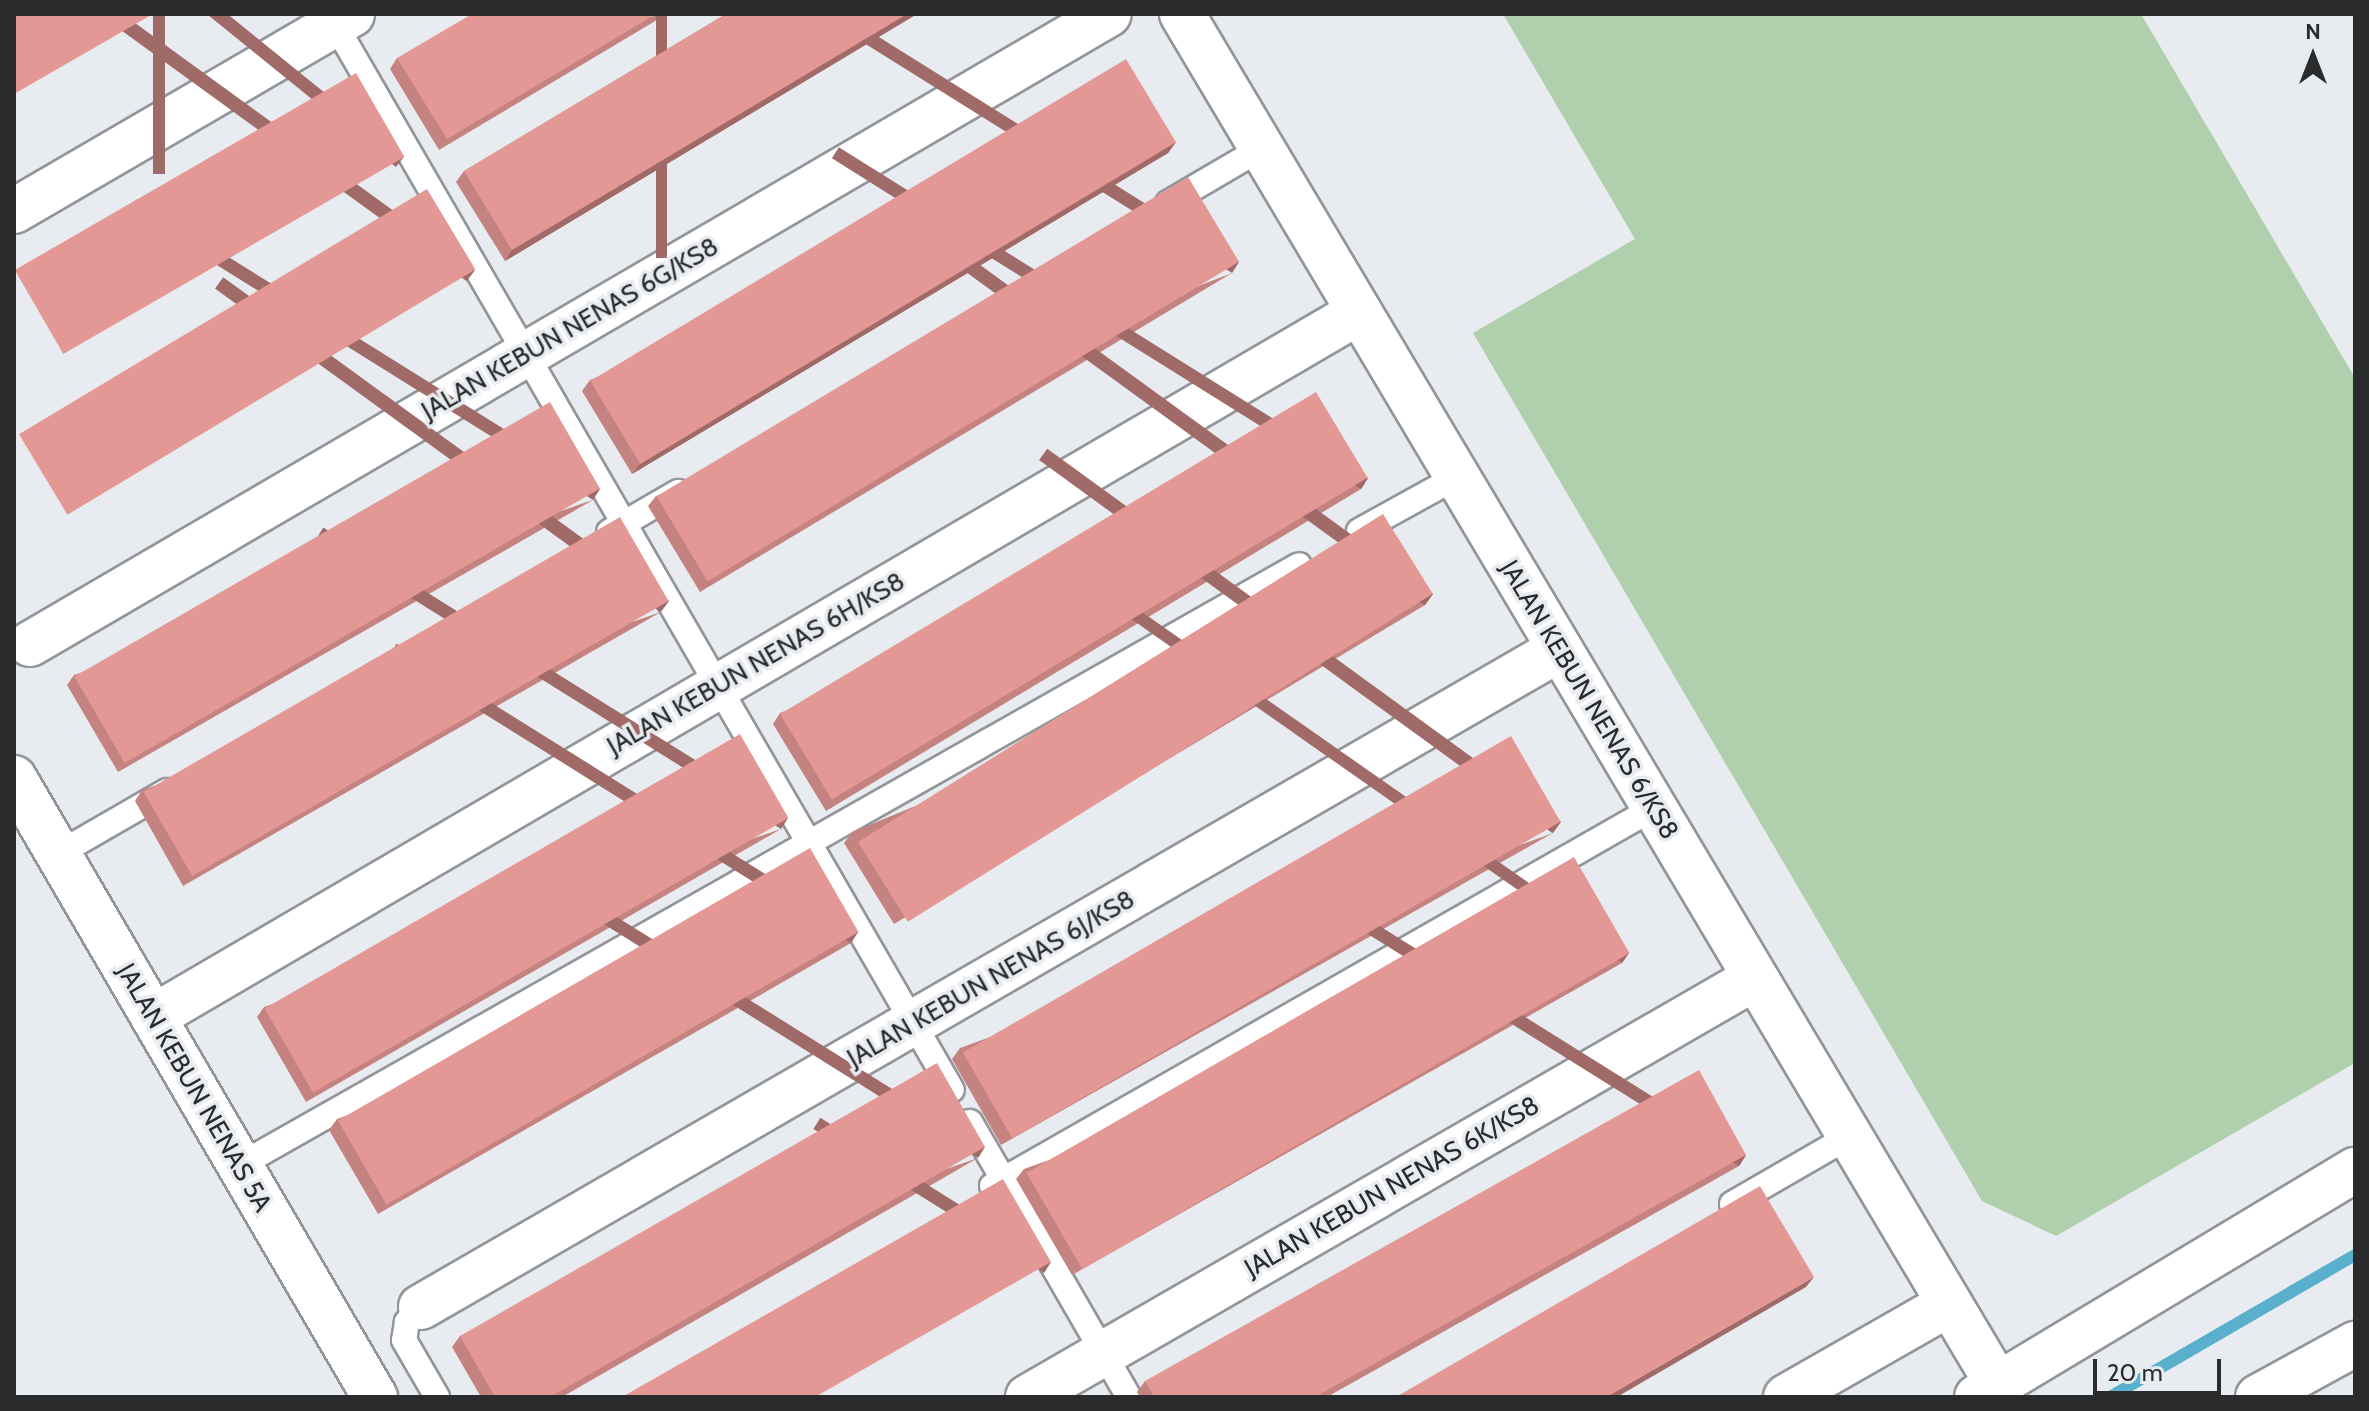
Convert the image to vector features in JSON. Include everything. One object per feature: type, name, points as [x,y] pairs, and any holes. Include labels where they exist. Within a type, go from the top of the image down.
[{"type":"street","name":"JALAN KEBUN NENAS 6G/KS8","points":[[22,643],[1109,14]]},
{"type":"street","name":"JALAN KEBUN NENAS 6/KS8","points":[[1182,14],[1949,1304],[1987,1391]]},
{"type":"street","points":[[14,211],[339,17]]},
{"type":"street","name":"JALAN KEBUN NENAS 6H/KS8","points":[[153,1017],[1359,312]]},
{"type":"street","name":"JALAN KEBUN NENAS 6J/KS8","points":[[421,1307],[1560,649]]},
{"type":"street","name":"JALAN KEBUN NENAS 5A","points":[[14,778],[375,1397]]},
{"type":"street","name":"JALAN KEBUN NENAS 6K/KS8","points":[[1028,1397],[1755,978]]},
{"type":"street","points":[[1987,1391],[2355,1170]]},
{"type":"street","points":[[1786,1397],[1949,1304]]},
{"type":"street","points":[[2258,1397],[2355,1344]]},
{"type":"lane","points":[[339,17],[526,354],[1129,1397]]},
{"type":"lane","points":[[1153,212],[1262,148]]},
{"type":"lane","points":[[582,548],[705,476]]},
{"type":"lane","points":[[240,1165],[1457,477]]},
{"type":"lane","points":[[58,854],[182,781]]},
{"type":"lane","points":[[976,1195],[1654,808]]},
{"type":"lane","points":[[1713,1215],[1850,1136]]},
{"type":"lane","points":[[421,1307],[407,1322],[404,1340],[437,1397]]},
{"type":"green space","points":[[1503,14],[2141,14],[2355,378],[2355,1063],[2056,1236],[1982,1201],[1473,333],[1635,239]]},
{"type":"building","points":[[14,14],[153,14],[14,94]]},
{"type":"building","points":[[472,14],[656,14],[447,139],[397,58]]},
{"type":"building","points":[[726,14],[907,14],[512,250],[464,171]]},
{"type":"building","points":[[1126,59],[1176,142],[640,464],[590,381]]},
{"type":"building","points":[[356,73],[405,157],[63,354],[15,270]]},
{"type":"building","points":[[1188,177],[1239,262],[708,581],[657,496]]},
{"type":"building","points":[[427,189],[475,270],[67,515],[19,434]]},
{"type":"building","points":[[1316,392],[1368,478],[832,800],[780,714]]},
{"type":"building","points":[[550,402],[600,489],[125,763],[75,676]]},
{"type":"building","points":[[1383,514],[1433,594],[908,922],[858,842]]},
{"type":"building","points":[[620,517],[668,601],[192,876],[144,792]]},
{"type":"building","points":[[740,734],[789,818],[313,1093],[265,1008]]},
{"type":"building","points":[[1511,736],[1560,822],[1012,1138],[963,1052]]},
{"type":"building","points":[[810,848],[858,932],[387,1205],[338,1120]]},
{"type":"building","points":[[1574,857],[1630,953],[1082,1269],[1027,1173]]},
{"type":"building","points":[[937,1063],[985,1147],[550,1397],[495,1397],[460,1336]]},
{"type":"building","points":[[1699,1070],[1746,1155],[1315,1397],[1154,1397],[1145,1381]]},
{"type":"building","points":[[1003,1179],[1051,1262],[815,1397],[622,1397]]},
{"type":"building","points":[[1760,1186],[1814,1277],[1606,1397],[1396,1397]]},
{"type":"waterway","points":[[2110,1397],[2355,1255]]}]
